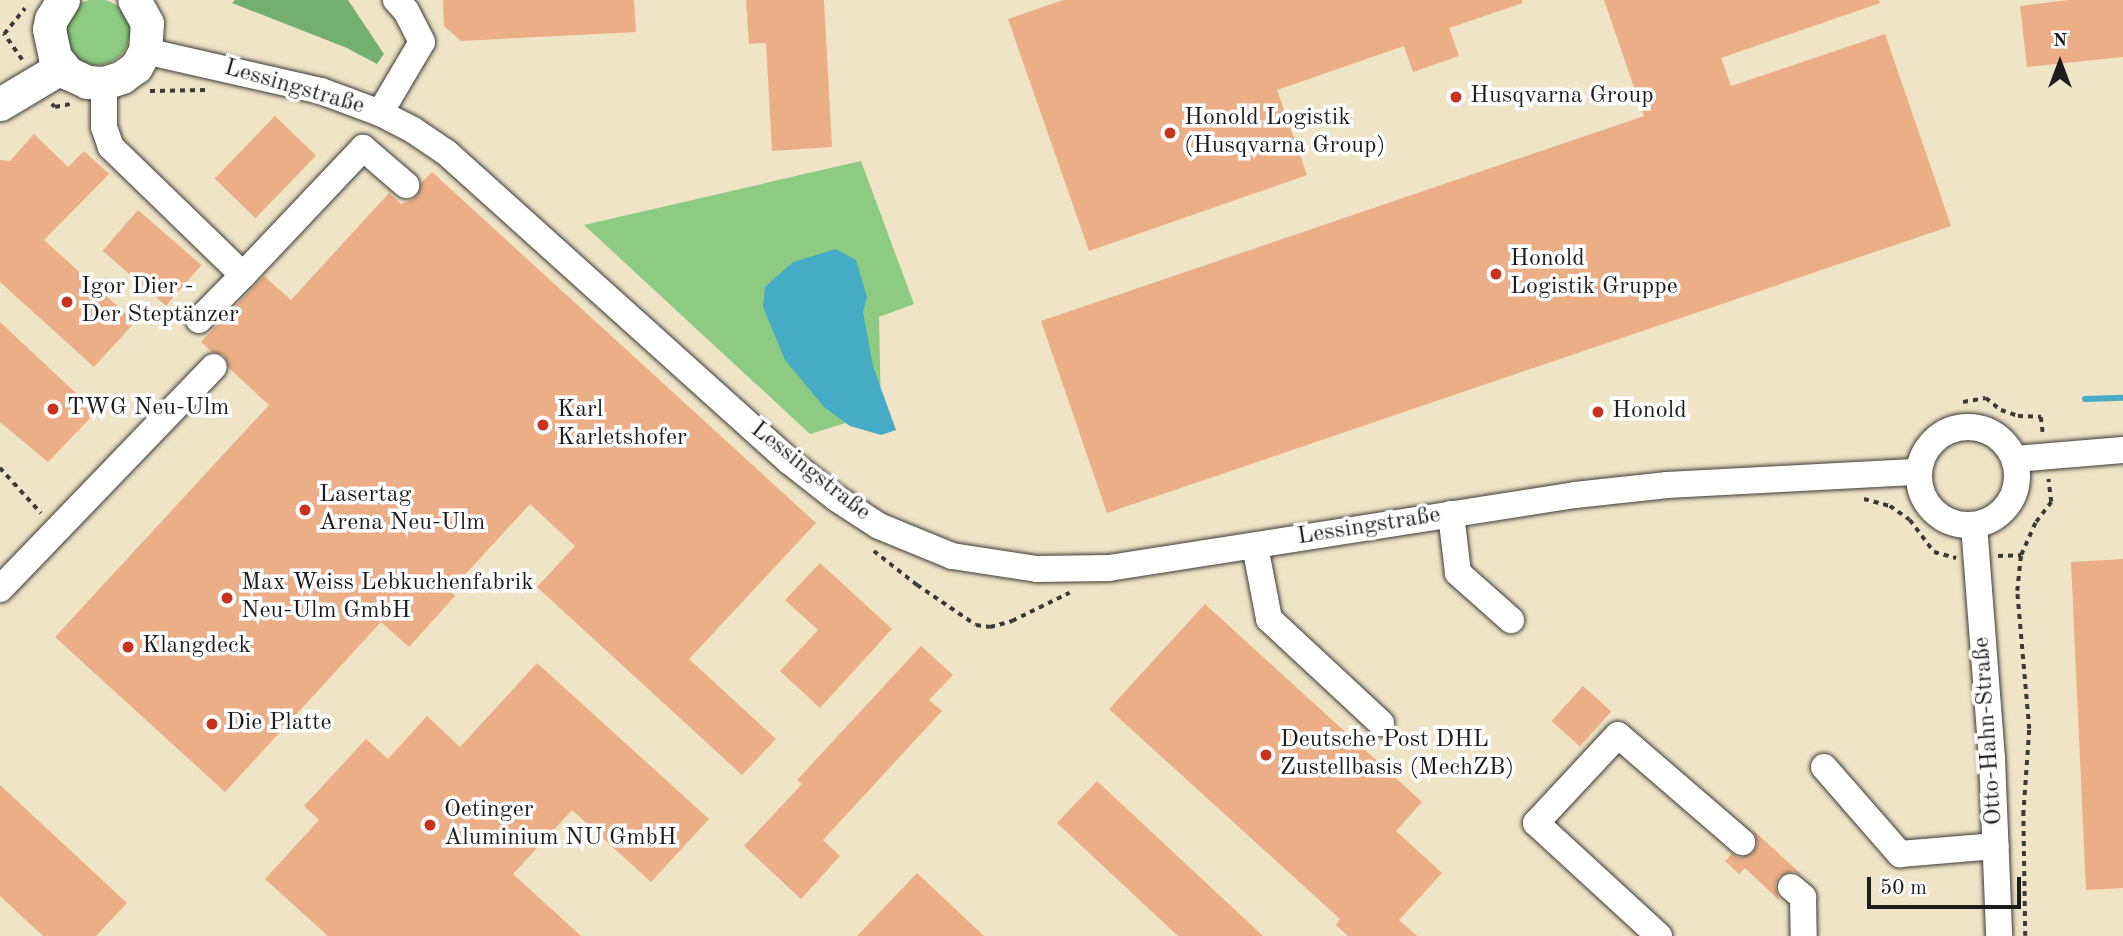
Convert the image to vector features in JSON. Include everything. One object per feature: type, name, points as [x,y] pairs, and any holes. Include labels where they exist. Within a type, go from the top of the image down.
[{"type":"main road","points":[[63,0],[51,19],[50,47],[62,67],[87,82],[104,83],[122,77],[136,67],[145,51],[147,23],[134,0]]},
{"type":"main road","points":[[0,104],[62,67]]},
{"type":"street","points":[[380,113],[422,43],[406,11],[396,0]]},
{"type":"street","name":"Lessingstraße","points":[[145,51],[270,77],[321,91],[380,113],[447,153],[789,461],[836,498],[879,526],[952,556],[1037,569],[1110,568],[1575,495],[1667,485],[1919,472]]},
{"type":"street","points":[[104,83],[104,127],[111,147],[243,275]]},
{"type":"street","points":[[199,320],[362,148],[407,185]]},
{"type":"street","points":[[0,589],[214,367]]},
{"type":"street","points":[[1955,429],[1979,429],[2001,438],[2015,459],[2017,483],[2012,498],[1996,516],[1974,525],[1959,525],[1933,512],[1924,500],[1919,472],[1930,445],[1941,435],[1955,429]]},
{"type":"street","points":[[2015,459],[2123,450]]},
{"type":"street","points":[[1451,514],[1458,573],[1511,620]]},
{"type":"street","name":"Otto-Hahn-Straße","points":[[1974,525],[1992,758],[1999,936]]},
{"type":"street","points":[[1255,546],[1269,618],[1381,723]]},
{"type":"street","points":[[1659,936],[1536,823],[1618,734],[1742,842]]},
{"type":"street","points":[[1824,767],[1900,854],[1996,846]]},
{"type":"street","points":[[1791,887],[1803,897],[1804,936]]},
{"type":"path","points":[[4,34],[32,0]]},
{"type":"path","points":[[164,90],[216,90]]},
{"type":"path","points":[[1963,401],[1986,398],[2001,410],[2018,416],[2041,417]]},
{"type":"path","points":[[0,468],[56,528]]},
{"type":"path","points":[[1859,498],[1890,506],[1910,520],[1934,552],[1950,559],[2021,555]]},
{"type":"path","points":[[2025,936],[2023,815],[2029,729],[2017,592],[2021,555],[2036,522],[2051,502]]},
{"type":"path","points":[[867,545],[917,585],[976,625],[990,627],[1012,621],[1074,591]]},
{"type":"green space","points":[[97,-1],[110,2],[120,9],[127,19],[130,32],[127,45],[120,55],[110,62],[97,65],[84,62],[74,55],[67,45],[64,32],[67,19],[74,9],[84,2]]},
{"type":"green space","points":[[235,0],[348,0],[384,54],[377,64],[347,48],[232,3]]},
{"type":"green space","points":[[861,161],[914,304],[879,317],[881,412],[810,434],[584,225]]},
{"type":"water","points":[[836,249],[856,260],[867,297],[863,312],[873,366],[896,430],[881,435],[850,426],[824,407],[785,360],[763,307],[765,287],[793,262]]},
{"type":"building","points":[[443,0],[634,0],[636,32],[461,41],[444,26]]},
{"type":"building","points":[[746,0],[824,0],[832,147],[772,151],[766,43],[749,44]]},
{"type":"building","name":"Honold Logistik (Husqvarna Group)","points":[[1063,0],[1522,0],[1523,3],[1449,28],[1459,56],[1413,72],[1404,46],[1277,90],[1307,175],[1089,251],[1008,19]]},
{"type":"building","name":"Honold Logistik Gruppe","points":[[1604,0],[1879,0],[1880,3],[1721,58],[1731,86],[1885,34],[1951,226],[1107,513],[1041,321],[1644,116]]},
{"type":"building","points":[[2069,0],[2123,0],[2123,57],[2027,67],[2020,6]]},
{"type":"building","points":[[275,116],[316,156],[256,218],[215,179]]},
{"type":"building","points":[[34,134],[68,167],[84,151],[109,174],[44,240],[135,322],[94,367],[0,282],[0,160],[10,161]]},
{"type":"building","points":[[432,172],[816,523],[689,659],[776,739],[742,775],[537,587],[575,546],[530,504],[450,591],[455,596],[409,647],[381,622],[225,792],[55,637],[269,405],[229,368],[224,355],[212,352],[201,342],[264,276],[291,300],[389,193],[401,204],[412,200],[418,195],[421,183]]},
{"type":"building","points":[[138,210],[201,265],[166,306],[103,251]]},
{"type":"building","points":[[0,322],[96,412],[48,462],[0,422]]},
{"type":"building","points":[[2123,559],[2123,888],[2086,890],[2071,562]]},
{"type":"building","points":[[820,563],[892,629],[820,708],[780,671],[818,630],[785,600]]},
{"type":"building","name":"Deutsche Post DHL Zustellbasis (MechZB)","points":[[1205,604],[1422,802],[1396,831],[1442,873],[1399,920],[1417,936],[1348,936],[1336,925],[1340,919],[1109,709]]},
{"type":"building","points":[[921,646],[953,675],[929,700],[942,711],[823,840],[840,856],[801,899],[744,846],[802,784],[797,780]]},
{"type":"building","name":"Oetinger Aluminium NU GmbH","points":[[537,663],[709,819],[651,882],[572,810],[513,874],[581,936],[328,936],[265,879],[319,820],[304,806],[366,739],[388,759],[427,716],[460,747]]},
{"type":"building","points":[[1583,686],[1611,711],[1580,746],[1552,721]]},
{"type":"building","points":[[1097,781],[1263,936],[1178,936],[1057,823]]},
{"type":"building","points":[[0,785],[127,903],[96,936],[43,936],[0,896]]},
{"type":"building","points":[[1753,830],[1802,875],[1793,871],[1779,876],[1775,885],[1779,900],[1745,868],[1739,874],[1725,861],[1732,854],[1740,858],[1753,853],[1758,844]]},
{"type":"building","points":[[917,873],[984,936],[857,936]]},
{"type":"waterway","points":[[2085,399],[2123,398]]},
{"type":"place","name":"Husqvarna Group","points":[[1456,97]]},
{"type":"place","name":"Honold Logistik (Husqvarna Group)","points":[[1170,133]]},
{"type":"place","name":"Honold Logistik Gruppe","points":[[1496,274]]},
{"type":"place","name":"Igor Dier - Der Steptänzer","points":[[67,302]]},
{"type":"place","name":"TWG Neu-Ulm","points":[[53,409]]},
{"type":"place","name":"Honold","points":[[1598,412]]},
{"type":"place","name":"Karl Karletshofer","points":[[543,425]]},
{"type":"place","name":"Lasertag Arena Neu-Ulm","points":[[305,510]]},
{"type":"place","name":"Max Weiss Lebkuchenfabrik Neu-Ulm GmbH","points":[[227,598]]},
{"type":"place","name":"Klangdeck","points":[[128,647]]},
{"type":"place","name":"Die Platte","points":[[212,724]]},
{"type":"place","name":"Deutsche Post DHL Zustellbasis (MechZB)","points":[[1266,755]]},
{"type":"place","name":"Oetinger Aluminium NU GmbH","points":[[430,825]]}]
